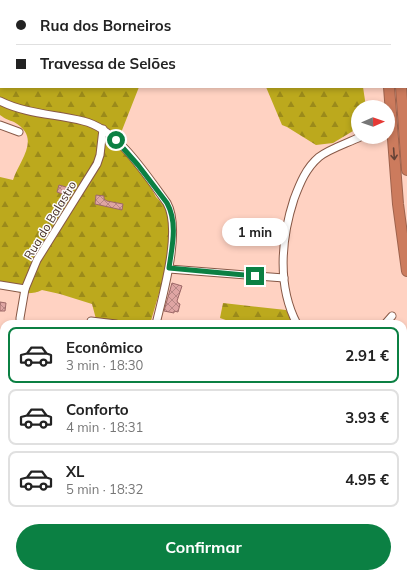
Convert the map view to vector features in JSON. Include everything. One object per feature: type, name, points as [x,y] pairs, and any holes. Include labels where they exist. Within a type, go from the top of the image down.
[{"type":"highway","points":[[389,88],[398,204],[407,271]]},
{"type":"highway","points":[[401,88],[407,170]]},
{"type":"street","points":[[0,101],[25,110],[84,121],[103,129],[116,140],[135,161],[167,203],[171,209],[174,225],[169,268],[157,320]]},
{"type":"street","points":[[0,125],[19,132]]},
{"type":"street","name":"Rua do Balastro","points":[[20,320],[25,289],[37,260],[96,164],[100,155],[103,129]]},
{"type":"street","points":[[295,320],[290,312],[284,278],[283,252],[291,210],[300,184],[308,168],[319,157],[351,141]]},
{"type":"street","points":[[169,268],[284,278]]},
{"type":"street","points":[[0,285],[25,289]]},
{"type":"street","points":[[388,320],[392,316]]},
{"type":"green space","points":[[0,88],[139,88],[117,143],[149,184],[156,197],[167,208],[171,227],[170,256],[151,320],[96,319],[92,304],[42,290],[32,293],[21,293],[0,288],[0,177],[13,180],[24,157],[28,142],[27,135],[22,128],[0,115]]},
{"type":"green space","points":[[266,88],[363,88],[365,100],[351,100],[351,132],[333,143],[316,145],[282,125]]},
{"type":"green space","points":[[223,303],[286,310],[295,320],[226,320],[220,318]]},
{"type":"building","points":[[59,185],[73,189],[70,197],[57,192]]},
{"type":"building","points":[[96,195],[104,196],[104,199],[107,201],[123,204],[122,210],[95,204]]},
{"type":"building","points":[[269,227],[278,228],[278,235],[269,234]]},
{"type":"building","points":[[172,283],[182,286],[177,301],[180,304],[178,312],[174,311],[174,313],[164,311]]},
{"type":"building","points":[[0,302],[6,303],[5,311],[0,311]]},
{"type":"route","points":[[116,140],[138,165],[171,209],[174,225],[169,268],[255,276]]}]
